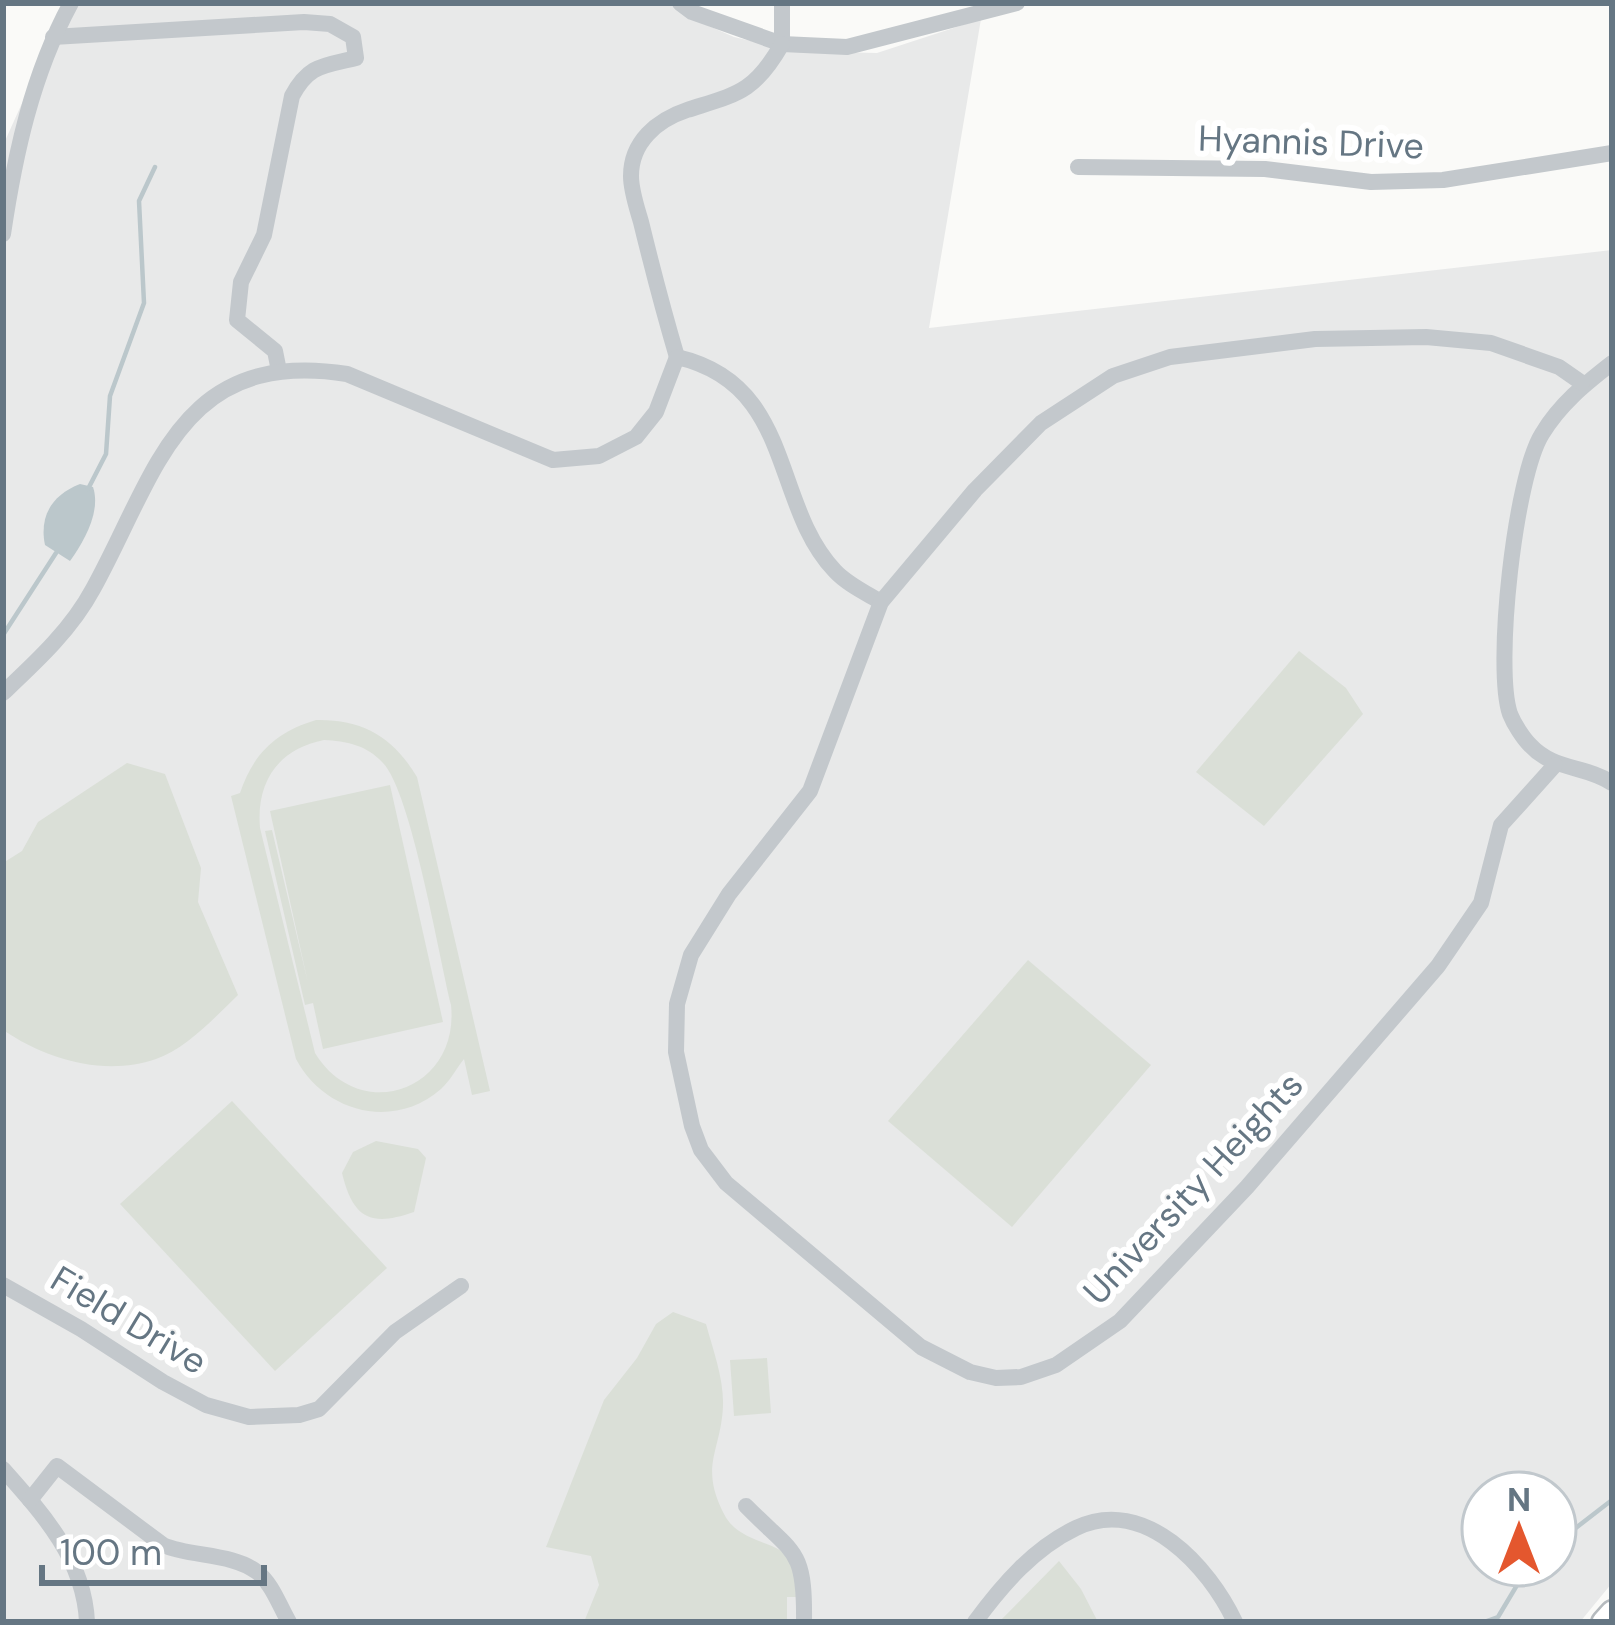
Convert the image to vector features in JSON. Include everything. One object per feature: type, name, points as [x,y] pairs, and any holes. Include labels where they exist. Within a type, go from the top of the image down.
[{"type":"main road","points":[[1603,1622],[1612,1612]]},
{"type":"street","points":[[3,234],[16,150],[53,37],[71,3]]},
{"type":"street","points":[[680,3],[692,12],[782,44],[847,47],[1017,3]]},
{"type":"street","points":[[3,693],[58,638],[91,593],[159,455],[178,429],[219,394],[279,371],[316,369],[346,374],[553,460],[599,456],[636,436],[656,412],[677,357],[638,211],[631,176],[634,158],[646,133],[662,122],[731,99],[753,83],[782,44],[782,3]]},
{"type":"street","points":[[53,37],[304,22],[330,24],[353,37],[356,58],[325,64],[303,75],[292,96],[264,235],[242,283],[237,320],[275,352],[279,371]]},
{"type":"street","name":"Hyannis Drive","points":[[1078,167],[1265,169],[1371,182],[1425,180],[1612,152]]},
{"type":"street","name":"University Heights","points":[[1555,765],[1501,825],[1481,903],[1438,967],[1247,1187],[1120,1321],[1056,1366],[1022,1377],[996,1378],[970,1372],[917,1344],[726,1184],[701,1150],[676,1052],[677,1004],[691,955],[729,895],[810,791],[881,602],[975,490],[1041,423],[1113,376],[1170,357],[1315,339],[1457,338],[1527,353],[1582,383]]},
{"type":"street","points":[[677,357],[710,365],[745,396],[782,460],[809,531],[835,572],[881,602]]},
{"type":"street","points":[[1612,363],[1582,383],[1540,436],[1526,478],[1510,559],[1506,684],[1510,715],[1529,745],[1555,765],[1612,783]]},
{"type":"street","name":"Field Drive","points":[[3,1285],[206,1405],[250,1417],[320,1409],[395,1332],[461,1286]]},
{"type":"street","points":[[30,1500],[57,1466],[163,1545],[241,1564],[258,1573],[289,1622]]},
{"type":"street","points":[[3,1469],[70,1555],[83,1591],[87,1622]]},
{"type":"street","points":[[746,1506],[786,1541],[800,1562],[806,1584],[804,1622]]},
{"type":"street","points":[[976,1622],[1004,1582],[1075,1528],[1093,1522],[1124,1522],[1166,1537],[1205,1570],[1235,1622]]},
{"type":"shaded area","points":[[67,3],[670,3],[684,15],[734,37],[793,51],[877,53],[981,19],[929,328],[1612,250],[1612,1583],[1580,1622],[3,1622],[5,141]]},
{"type":"shaded area","points":[[80,484],[93,487],[95,506],[86,535],[70,561],[45,545],[44,525],[55,500]]},
{"type":"shaded area","points":[[1299,651],[1346,688],[1363,714],[1264,826],[1196,772]]},
{"type":"shaded area","points":[[316,720],[362,727],[398,751],[417,777],[490,1091],[472,1095],[464,1059],[444,1086],[422,1102],[381,1112],[361,1110],[324,1092],[296,1059],[231,796],[240,793],[268,746]],"holes":[[[324,740],[356,745],[383,763],[404,806],[432,915],[451,1005],[450,1034],[440,1059],[424,1077],[403,1088],[380,1092],[356,1088],[334,1075],[315,1053],[260,828],[262,796],[273,770],[294,751]]]},
{"type":"shaded area","points":[[127,763],[165,774],[201,868],[198,902],[238,995],[200,1032],[167,1054],[136,1064],[96,1065],[57,1057],[3,1030],[3,863],[22,851],[38,822]]},
{"type":"shaded area","points":[[390,785],[443,1022],[323,1049],[313,1003],[305,1005],[265,831],[272,830],[308,983],[270,811]]},
{"type":"shaded area","points":[[1028,960],[1151,1065],[1012,1227],[888,1121]]},
{"type":"shaded area","points":[[232,1101],[387,1268],[275,1371],[120,1204]]},
{"type":"shaded area","points":[[376,1141],[418,1149],[426,1158],[414,1212],[375,1218],[358,1210],[352,1201],[342,1173],[353,1152]]},
{"type":"shaded area","points":[[673,1312],[706,1324],[723,1396],[713,1483],[731,1524],[791,1560],[796,1597],[787,1597],[787,1622],[584,1622],[599,1585],[591,1556],[546,1547],[604,1400],[656,1324]]},
{"type":"shaded area","points":[[767,1358],[771,1413],[734,1416],[730,1360]]},
{"type":"shaded area","points":[[1059,1561],[1098,1622],[999,1622]]},
{"type":"waterway","points":[[88,489],[106,454],[110,396],[144,303],[139,201],[155,167]]},
{"type":"waterway","points":[[3,635],[56,553]]},
{"type":"waterway","points":[[1579,1525],[1612,1500]]},
{"type":"waterway","points":[[1484,1622],[1498,1617],[1515,1589]]}]
